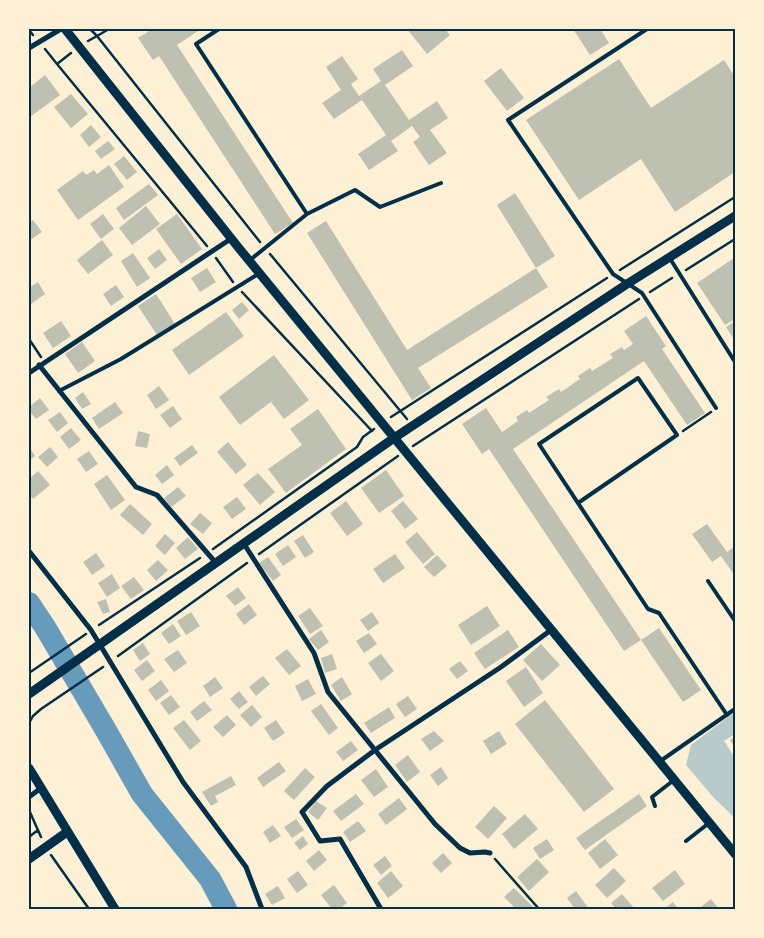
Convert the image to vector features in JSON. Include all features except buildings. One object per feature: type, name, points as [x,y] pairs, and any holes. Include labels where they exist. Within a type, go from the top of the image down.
[{"type":"street","points":[[29,48],[61,29]]},
{"type":"street","points":[[65,29],[260,273],[735,854]]},
{"type":"street","points":[[31,693],[394,438],[627,284],[735,216]]},
{"type":"street","points":[[29,373],[232,238]]},
{"type":"street","points":[[39,366],[136,487],[156,494],[217,563]]},
{"type":"street","points":[[244,544],[314,652],[328,692],[435,824],[460,848],[470,853],[490,853]]},
{"type":"street","points":[[29,550],[91,631],[183,782],[246,867],[262,909]]},
{"type":"street","points":[[381,909],[340,839],[320,841],[302,812],[327,786],[375,750],[552,630]]},
{"type":"street","points":[[29,768],[115,909]]},
{"type":"street","points":[[29,797],[41,788]]},
{"type":"street","points":[[29,859],[67,832]]},
{"type":"lane","points":[[219,29],[196,44],[307,214]]},
{"type":"lane","points":[[647,29],[508,120],[613,274],[643,296],[716,408]]},
{"type":"lane","points":[[250,260],[307,214],[355,190],[380,207],[441,182]]},
{"type":"lane","points":[[669,257],[735,362]]},
{"type":"lane","points":[[59,391],[121,359],[260,273]]},
{"type":"lane","points":[[578,503],[677,435],[638,378],[539,444],[648,609],[659,613],[727,715]]},
{"type":"lane","points":[[708,581],[735,621]]},
{"type":"lane","points":[[659,762],[735,709]]},
{"type":"lane","points":[[655,806],[652,797],[674,780]]},
{"type":"lane","points":[[686,841],[710,823]]},
{"type":"path","points":[[90,29],[98,36],[265,248],[423,440]]},
{"type":"path","points":[[29,30],[57,64],[79,46],[109,29]]},
{"type":"path","points":[[29,673],[207,553],[357,446],[364,437],[400,411],[735,197]]},
{"type":"path","points":[[29,723],[41,709],[405,451],[643,296],[735,239]]},
{"type":"path","points":[[29,339],[44,362]]},
{"type":"path","points":[[677,435],[716,408]]},
{"type":"path","points":[[29,810],[46,847],[89,909]]},
{"type":"path","points":[[29,837],[38,830]]},
{"type":"path","points":[[490,853],[539,909]]},
{"type":"shaded area","points":[[735,712],[735,734],[724,741],[735,758],[735,818],[714,798],[686,765],[691,745]]},
{"type":"waterway","points":[[29,603],[45,627],[142,794],[210,879],[226,909]]}]
